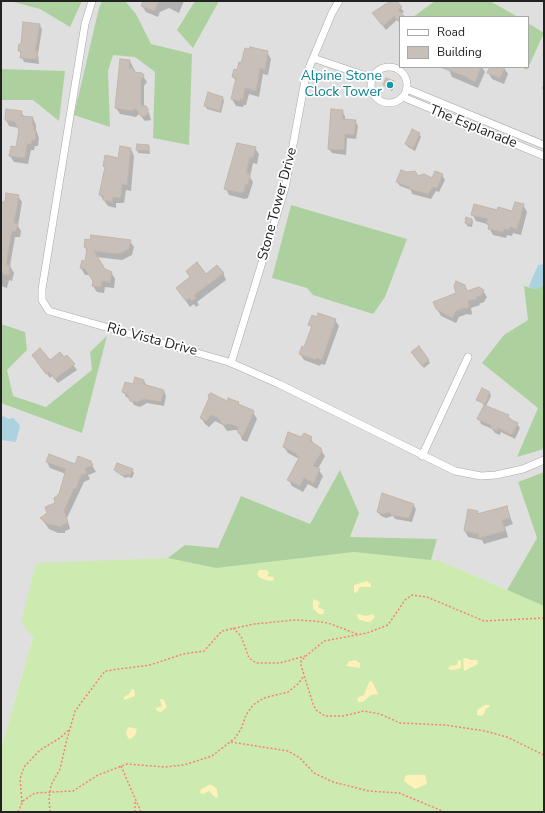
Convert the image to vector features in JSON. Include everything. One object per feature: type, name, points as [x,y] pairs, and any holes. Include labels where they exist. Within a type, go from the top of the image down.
[{"type":"street","name":"Rio Vista Drive","points":[[92,1],[85,24],[42,289],[42,300],[45,306],[55,314],[232,363],[322,405],[422,456],[455,471],[481,476],[511,473],[544,460]]},
{"type":"street","name":"Stone Tower Drive","points":[[232,363],[285,188],[306,75],[339,1]]},
{"type":"street","points":[[313,58],[372,78]]},
{"type":"street","points":[[392,67],[397,69],[405,77],[407,89],[403,97],[393,103],[381,102],[377,99],[371,89],[372,78],[380,69],[392,67]]},
{"type":"street","name":"The Esplanade","points":[[407,89],[544,145]]},
{"type":"street","name":"The Esplanade","points":[[403,97],[544,156]]},
{"type":"street","points":[[527,149],[531,140]]},
{"type":"street","points":[[422,456],[468,356]]},
{"type":"path","points":[[544,618],[484,621],[427,597],[412,595],[406,600],[388,625],[374,631],[328,640],[306,656],[301,665],[313,704],[316,710],[325,716],[343,716],[364,711],[380,714],[400,723],[445,725],[485,731],[506,737],[544,755]]},
{"type":"path","points":[[50,812],[50,791],[53,781],[60,769],[71,728],[80,704],[105,670],[155,664],[183,654],[204,651],[209,648],[217,634],[233,628],[265,622],[304,620],[328,623],[339,629],[360,634]]},
{"type":"path","points":[[233,628],[241,636],[249,658],[256,663],[280,663],[306,656]]},
{"type":"path","points":[[22,802],[35,793],[50,791],[73,791],[98,776],[127,764],[154,767],[184,765],[212,756],[231,742],[241,729],[246,715],[253,705],[264,698],[288,692],[298,684],[304,676]]},
{"type":"path","points":[[18,812],[22,802],[20,779],[24,767],[36,753],[60,738],[71,728]]},
{"type":"path","points":[[231,742],[288,751],[300,758],[314,773],[326,780],[370,792],[399,793],[444,812]]},
{"type":"path","points":[[121,766],[141,812]]},
{"type":"path","points":[[135,812],[136,800]]},
{"type":"shaded area","points":[[1,1],[544,1],[544,472],[518,482],[537,538],[507,590],[438,560],[354,552],[33,637],[1,748]]},
{"type":"green space","points":[[10,1],[82,1],[70,27],[40,9]]},
{"type":"green space","points":[[102,1],[125,1],[136,14],[151,44],[192,54],[189,145],[153,138],[155,72],[135,57],[113,55],[108,71],[110,127],[74,115],[99,8]]},
{"type":"green space","points":[[195,1],[219,1],[193,48],[177,30]]},
{"type":"green space","points":[[435,1],[490,1],[516,16],[414,16]]},
{"type":"green space","points":[[529,24],[544,33],[529,66]]},
{"type":"green space","points":[[1,69],[65,71],[59,121],[33,100],[1,100]]},
{"type":"green space","points":[[291,205],[407,239],[385,297],[373,314],[313,295],[307,288],[272,278]]},
{"type":"green space","points":[[544,285],[544,449],[517,457],[538,408],[482,363],[504,335],[528,320],[524,286],[536,289]]},
{"type":"green space","points":[[1,324],[25,332],[27,350],[7,370],[13,396],[46,407],[92,370],[90,352],[107,336],[82,433],[1,403]]},
{"type":"green space","points":[[340,470],[359,513],[350,537],[437,539],[431,560],[354,552],[216,568],[168,558],[185,545],[218,548],[241,496],[310,524]]},
{"type":"green space","points":[[544,472],[544,606],[507,590],[537,538],[518,482]]},
{"type":"green space","points":[[354,552],[438,560],[544,606],[544,812],[1,812],[1,748],[33,637],[21,622],[36,563],[168,558],[216,568]]},
{"type":"sand","points":[[259,570],[267,570],[269,573],[267,576],[273,577],[274,580],[270,581],[260,578],[257,574]]},
{"type":"sand","points":[[367,581],[371,584],[371,587],[360,587],[357,592],[354,593],[354,585]]},
{"type":"sand","points":[[313,599],[320,602],[318,607],[324,610],[323,614],[319,614],[313,608]]},
{"type":"sand","points":[[358,614],[366,616],[373,614],[375,617],[370,622],[367,622],[358,619]]},
{"type":"sand","points":[[466,658],[477,660],[478,664],[464,671],[463,659]]},
{"type":"sand","points":[[355,660],[360,663],[360,668],[347,666],[348,662]]},
{"type":"sand","points":[[458,660],[461,661],[461,668],[454,670],[448,669],[450,666],[457,665]]},
{"type":"sand","points":[[372,681],[378,694],[371,695],[363,702],[358,702],[357,698],[364,695],[369,682]]},
{"type":"sand","points":[[132,689],[134,689],[135,696],[124,700],[124,697],[129,694]]},
{"type":"sand","points":[[161,699],[163,699],[167,707],[161,712],[157,711],[156,708],[162,706]]},
{"type":"sand","points":[[485,705],[489,705],[490,707],[486,708],[484,714],[481,716],[477,715],[477,710]]},
{"type":"sand","points":[[128,727],[137,729],[135,735],[131,739],[128,738],[126,733]]},
{"type":"sand","points":[[407,775],[425,775],[427,783],[415,789],[404,781]]},
{"type":"sand","points":[[212,785],[217,789],[218,797],[216,798],[209,791],[203,794],[200,793],[201,789]]},
{"type":"water","points":[[544,264],[544,285],[536,289],[531,288],[529,286],[538,265]]},
{"type":"water","points":[[1,415],[9,419],[13,418],[20,426],[16,442],[1,440]]},
{"type":"building","points":[[143,1],[159,1],[154,11],[141,6]]},
{"type":"building","points":[[390,1],[397,1],[402,7],[398,10],[404,16],[399,16],[398,21],[394,16],[383,26],[372,13]]},
{"type":"building","points":[[23,22],[40,24],[35,51],[37,51],[37,59],[20,58],[21,51],[18,51],[19,44],[21,44]]},
{"type":"building","points":[[250,47],[268,51],[265,70],[260,68],[256,91],[245,88],[243,99],[240,99],[240,101],[231,99],[236,78],[232,77],[234,69],[237,70],[239,62],[241,63],[245,48],[250,49]]},
{"type":"building","points":[[120,59],[130,60],[129,68],[134,69],[134,72],[142,73],[144,75],[141,80],[141,105],[146,106],[148,109],[148,114],[145,116],[141,116],[135,108],[132,111],[115,108]]},
{"type":"building","points":[[443,68],[481,68],[475,82],[467,77]]},
{"type":"building","points":[[490,68],[505,68],[500,78],[487,73]]},
{"type":"building","points":[[386,78],[394,81],[391,88],[383,85]]},
{"type":"building","points":[[208,92],[223,97],[220,111],[204,106]]},
{"type":"building","points":[[6,109],[22,111],[21,116],[33,117],[32,125],[36,131],[35,140],[32,140],[31,144],[27,144],[25,158],[9,156],[11,146],[16,147],[19,130],[15,122],[5,120]]},
{"type":"building","points":[[331,109],[343,110],[342,119],[356,120],[354,135],[345,134],[344,150],[328,149]]},
{"type":"building","points":[[412,129],[420,133],[413,148],[405,144]]},
{"type":"building","points":[[237,143],[256,147],[253,158],[250,157],[247,168],[247,174],[250,174],[248,185],[246,184],[244,192],[241,193],[224,189]]},
{"type":"building","points":[[137,144],[149,145],[149,151],[136,150]]},
{"type":"building","points":[[120,146],[131,148],[127,185],[122,184],[121,196],[119,198],[113,197],[112,202],[103,200],[104,196],[99,195],[105,167],[103,166],[105,155],[118,158]]},
{"type":"building","points":[[401,170],[407,172],[415,171],[418,176],[424,174],[432,178],[435,171],[443,174],[437,188],[433,187],[428,194],[409,189],[409,187],[396,182]]},
{"type":"building","points":[[6,193],[19,195],[14,223],[18,224],[16,231],[12,231],[6,265],[10,265],[9,275],[1,274],[1,202],[5,202]]},
{"type":"building","points":[[515,202],[524,204],[517,229],[510,227],[509,230],[504,229],[503,232],[488,229],[489,224],[486,224],[488,219],[471,215],[474,204],[497,210],[498,207],[512,211]]},
{"type":"building","points":[[466,217],[472,219],[471,225],[465,223]]},
{"type":"building","points":[[91,235],[131,240],[129,249],[118,254],[94,251],[105,269],[112,272],[110,282],[102,281],[101,287],[92,286],[93,281],[85,269],[80,268],[82,260],[85,261],[87,248],[84,247],[85,239],[90,240]]},
{"type":"building","points":[[197,262],[206,274],[217,265],[224,273],[194,295],[196,298],[192,301],[189,298],[186,301],[176,288],[190,277],[186,271]]},
{"type":"building","points":[[456,281],[465,285],[467,291],[479,287],[484,290],[481,296],[476,297],[477,299],[468,301],[469,306],[467,309],[463,308],[456,311],[452,318],[436,309],[433,302],[456,293],[454,286]]},
{"type":"building","points":[[318,313],[336,319],[322,360],[317,358],[316,360],[299,354],[302,346],[304,347],[312,326],[308,325],[312,315],[317,317]]},
{"type":"building","points":[[419,346],[429,360],[422,366],[411,352]]},
{"type":"building","points":[[40,348],[50,360],[60,352],[64,357],[67,355],[75,364],[55,379],[49,372],[46,374],[32,355]]},
{"type":"building","points":[[135,377],[144,380],[143,384],[164,390],[161,402],[144,399],[137,402],[130,401],[127,394],[122,392],[125,382],[133,384]]},
{"type":"building","points":[[482,388],[490,392],[485,404],[476,400]]},
{"type":"building","points":[[211,393],[227,401],[228,398],[239,402],[238,404],[253,410],[254,412],[243,436],[238,433],[238,427],[231,424],[223,425],[218,418],[211,415],[206,421],[200,418],[209,398],[208,395]]},
{"type":"building","points":[[484,405],[509,415],[508,417],[518,423],[512,435],[498,428],[497,431],[491,428],[492,426],[477,419]]},
{"type":"building","points":[[288,432],[301,437],[304,433],[312,437],[310,441],[321,448],[322,451],[313,466],[320,469],[314,483],[304,478],[300,486],[287,480],[299,458],[295,453],[283,447]]},
{"type":"building","points":[[49,454],[75,464],[78,456],[91,461],[93,466],[85,468],[87,473],[81,475],[76,489],[74,488],[64,511],[68,523],[62,525],[62,527],[47,524],[40,518],[47,513],[45,507],[55,503],[54,498],[59,494],[66,469],[46,462]]},
{"type":"building","points":[[117,463],[133,469],[130,476],[126,474],[123,476],[114,470]]},
{"type":"building","points":[[382,493],[414,504],[409,518],[391,515],[390,512],[383,514],[377,512]]},
{"type":"building","points":[[507,506],[510,518],[502,520],[505,531],[479,538],[478,534],[464,531],[468,509],[478,511],[477,514]]},
{"type":"place","name":"Alpine Stone Clock Tower","points":[[390,85]]}]
